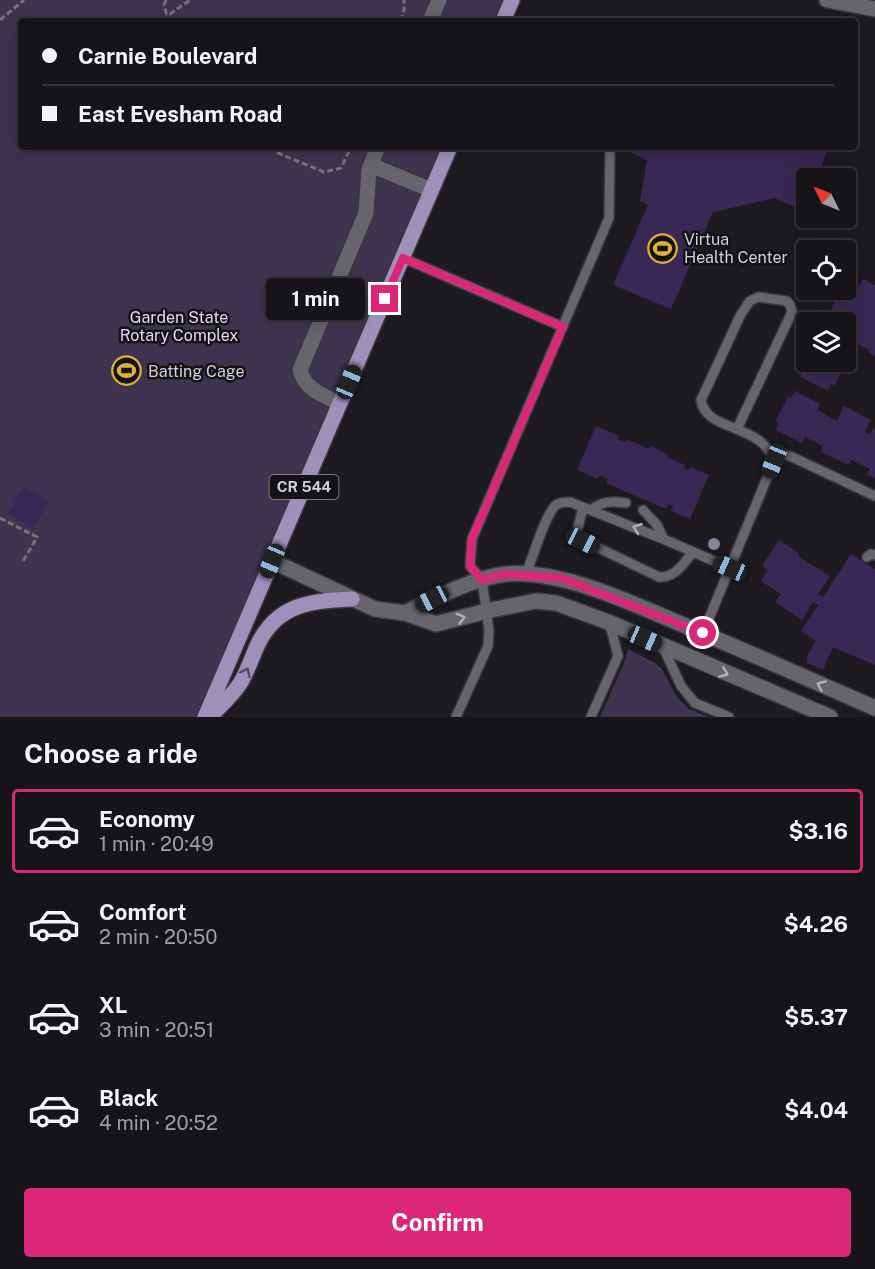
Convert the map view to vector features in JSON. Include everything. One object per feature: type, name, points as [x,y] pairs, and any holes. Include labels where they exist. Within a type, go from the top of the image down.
[{"type":"main road","points":[[504,18],[512,0]]},
{"type":"main road","name":"CR 544","points":[[208,717],[272,561],[449,150]]},
{"type":"main road","points":[[208,717],[240,684],[268,627],[280,615],[318,601],[352,598]]},
{"type":"street","points":[[431,18],[439,0]]},
{"type":"street","points":[[827,0],[875,9]]},
{"type":"street","points":[[340,403],[318,394],[302,379],[300,370],[366,213],[371,165],[377,150]]},
{"type":"street","points":[[371,165],[431,190]]},
{"type":"street","points":[[272,561],[375,609],[405,613],[436,624],[536,601],[556,603],[608,622],[830,717]]},
{"type":"street","points":[[405,613],[432,599],[482,580],[506,574],[561,578],[703,633],[875,708]]},
{"type":"street","points":[[691,659],[703,633]]},
{"type":"street","points":[[836,717],[844,695]]},
{"type":"lane","points":[[456,717],[488,646],[489,631],[482,580],[470,566],[472,539],[609,218],[610,150]]},
{"type":"lane","points":[[403,258],[563,327]]},
{"type":"lane","points":[[737,429],[792,312],[787,301],[758,297],[750,301],[741,314],[701,400],[702,409],[711,417],[737,429],[754,436],[765,444],[771,451],[774,461]]},
{"type":"lane","points":[[703,633],[774,461],[783,454],[792,457],[875,496]]},
{"type":"lane","points":[[626,503],[611,501],[599,503],[587,509],[577,532],[578,538],[665,578],[678,570],[693,552]]},
{"type":"lane","points":[[526,575],[548,518],[556,505],[570,502],[663,538],[730,568]]},
{"type":"lane","points":[[643,510],[657,525],[663,538]]},
{"type":"lane","points":[[591,717],[618,656],[608,622]]},
{"type":"lane","points":[[663,647],[681,686],[695,703],[729,717]]},
{"type":"path","points":[[0,20],[24,0]]},
{"type":"path","points":[[166,0],[164,5],[167,16],[190,0]]},
{"type":"path","points":[[402,18],[404,0]]},
{"type":"path","points":[[274,150],[324,172],[341,168],[350,150]]},
{"type":"path","points":[[0,518],[37,537],[22,563]]},
{"type":"green space","name":"Garden State Rotary Complex","points":[[0,0],[512,0],[504,18],[18,18],[18,150],[449,150],[205,717],[0,717]]},
{"type":"green space","points":[[628,649],[662,669],[676,696],[689,709],[709,717],[600,717]]},
{"type":"building","name":"Virtua Health Center","points":[[625,150],[828,150],[820,168],[796,168],[796,207],[775,198],[713,212],[671,309],[613,285],[648,205],[640,201],[647,160]]},
{"type":"building","points":[[863,279],[875,285],[875,356],[856,343],[856,312],[830,312],[836,300],[856,300],[856,292]]},
{"type":"building","points":[[802,372],[841,372],[834,386],[831,384],[828,391],[800,377]]},
{"type":"building","points":[[795,391],[820,404],[817,410],[837,421],[844,406],[871,420],[865,432],[870,434],[875,426],[875,478],[867,474],[870,469],[851,460],[848,465],[821,452],[823,446],[805,437],[802,443],[776,430],[779,424],[775,422],[788,397],[791,398]]},
{"type":"building","points":[[596,426],[619,436],[617,439],[625,442],[626,439],[649,449],[650,446],[685,465],[684,468],[689,470],[690,467],[709,475],[690,519],[671,511],[673,506],[668,504],[666,509],[606,483],[608,479],[600,475],[598,479],[577,470]]},
{"type":"building","points":[[24,486],[49,501],[33,528],[8,514]]},
{"type":"building","points":[[779,540],[800,554],[798,556],[830,576],[818,594],[823,597],[851,554],[875,569],[875,665],[833,647],[823,670],[807,663],[807,656],[816,641],[801,631],[818,605],[813,602],[802,620],[775,602],[781,594],[761,581],[768,570],[762,566]]},
{"type":"place","name":"Virtua Health Center","points":[[663,248]]},
{"type":"place","name":"Batting Cage","points":[[127,371]]},
{"type":"route","points":[[385,299],[403,258],[563,327],[472,539],[470,566],[482,580],[506,574],[561,578],[703,633]]}]
